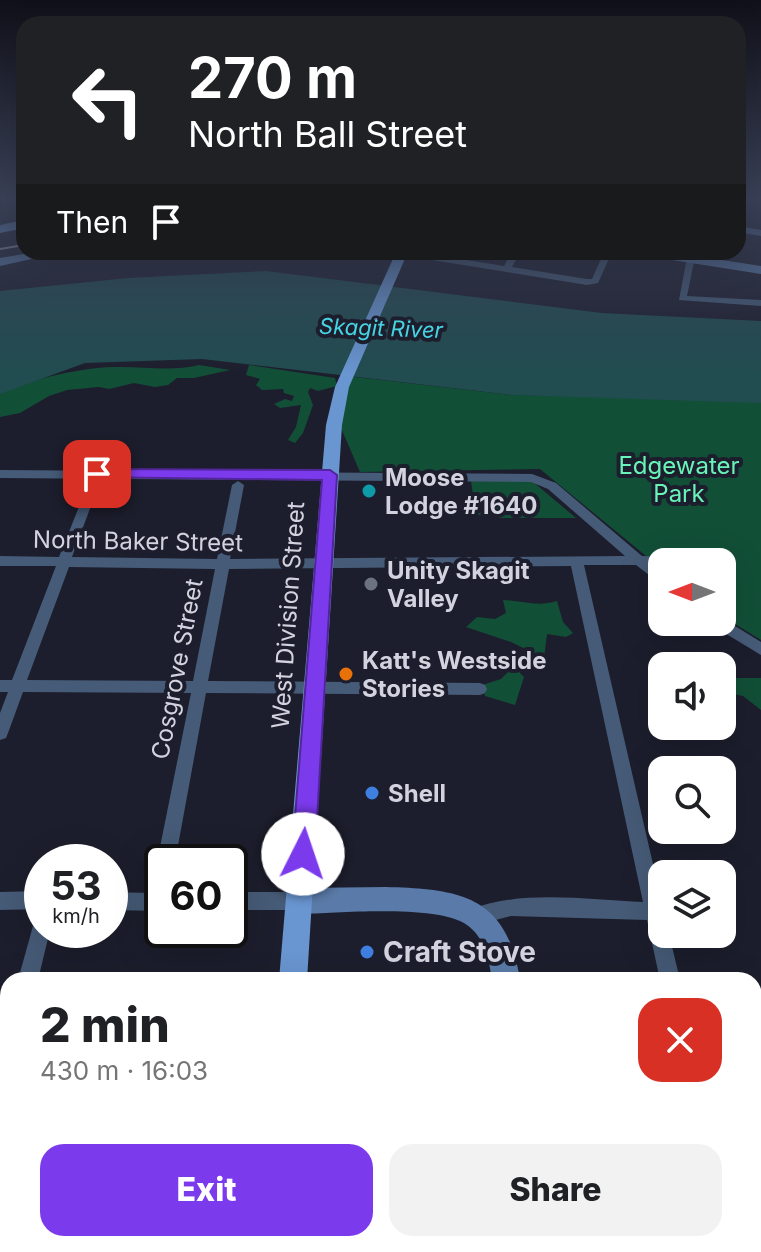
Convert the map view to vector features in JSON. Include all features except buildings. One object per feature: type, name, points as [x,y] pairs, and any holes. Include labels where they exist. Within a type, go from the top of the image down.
[{"type":"main road","name":"West Division Street","points":[[294,972],[337,406],[396,260]]},
{"type":"street","points":[[417,260],[592,282],[596,280],[605,260]]},
{"type":"street","points":[[507,269],[512,260]]},
{"type":"street","points":[[690,260],[682,298],[761,303]]},
{"type":"street","points":[[714,260],[761,270]]},
{"type":"street","points":[[0,474],[532,478],[552,486],[648,570]]},
{"type":"street","name":"Cosgrove Street","points":[[170,844],[238,485]]},
{"type":"street","points":[[0,733],[92,487]]},
{"type":"street","name":"North Baker Street","points":[[0,561],[223,564],[648,561]]},
{"type":"street","points":[[577,563],[648,884]]},
{"type":"street","points":[[736,633],[761,649]]},
{"type":"street","points":[[0,686],[480,689]]},
{"type":"street","points":[[0,901],[24,900]]},
{"type":"street","points":[[248,901],[418,902],[455,907],[476,916],[498,943],[504,972]]},
{"type":"street","points":[[476,916],[511,907],[648,911]]},
{"type":"street","points":[[30,972],[36,948]]},
{"type":"street","points":[[663,948],[668,972]]},
{"type":"green space","points":[[199,365],[230,370],[194,378],[177,378],[168,385],[155,387],[134,383],[109,389],[67,390],[49,396],[20,413],[0,417],[0,394],[40,379],[100,368]]},
{"type":"green space","points":[[249,365],[335,378],[337,386],[318,391],[310,388],[308,392],[313,405],[303,433],[295,443],[288,440],[296,427],[301,405],[280,408],[274,404],[285,399],[292,401],[294,396],[284,393],[283,389],[262,390],[256,385],[260,379],[246,375]]},
{"type":"green space","name":"Edgewater Park","points":[[346,376],[512,395],[761,398],[761,640],[736,625],[736,548],[648,548],[648,558],[540,469],[360,472],[335,414]]},
{"type":"green space","points":[[471,481],[532,481],[576,518],[476,515]]},
{"type":"green space","points":[[503,600],[537,604],[557,601],[563,622],[573,633],[566,637],[547,634],[544,658],[511,642],[466,627],[477,617],[495,619],[506,613]]},
{"type":"green space","points":[[509,671],[519,672],[524,677],[515,705],[485,696],[482,685],[501,679]]},
{"type":"green space","points":[[736,678],[761,678],[761,710],[736,694]]},
{"type":"water","name":"Skagit River","points":[[266,271],[602,313],[761,321],[761,403],[512,395],[202,359],[85,363],[0,394],[0,291],[128,278]]},
{"type":"place","name":"Moose Lodge #1640","points":[[369,491]]},
{"type":"place","name":"Unity Skagit Valley","points":[[371,584]]},
{"type":"place","name":"Katt's Westside Stories","points":[[346,674]]},
{"type":"place","name":"Shell","points":[[372,793]]},
{"type":"place","name":"Craft Stove","points":[[367,952]]},
{"type":"route","points":[[97,474],[330,475],[303,854]]}]
